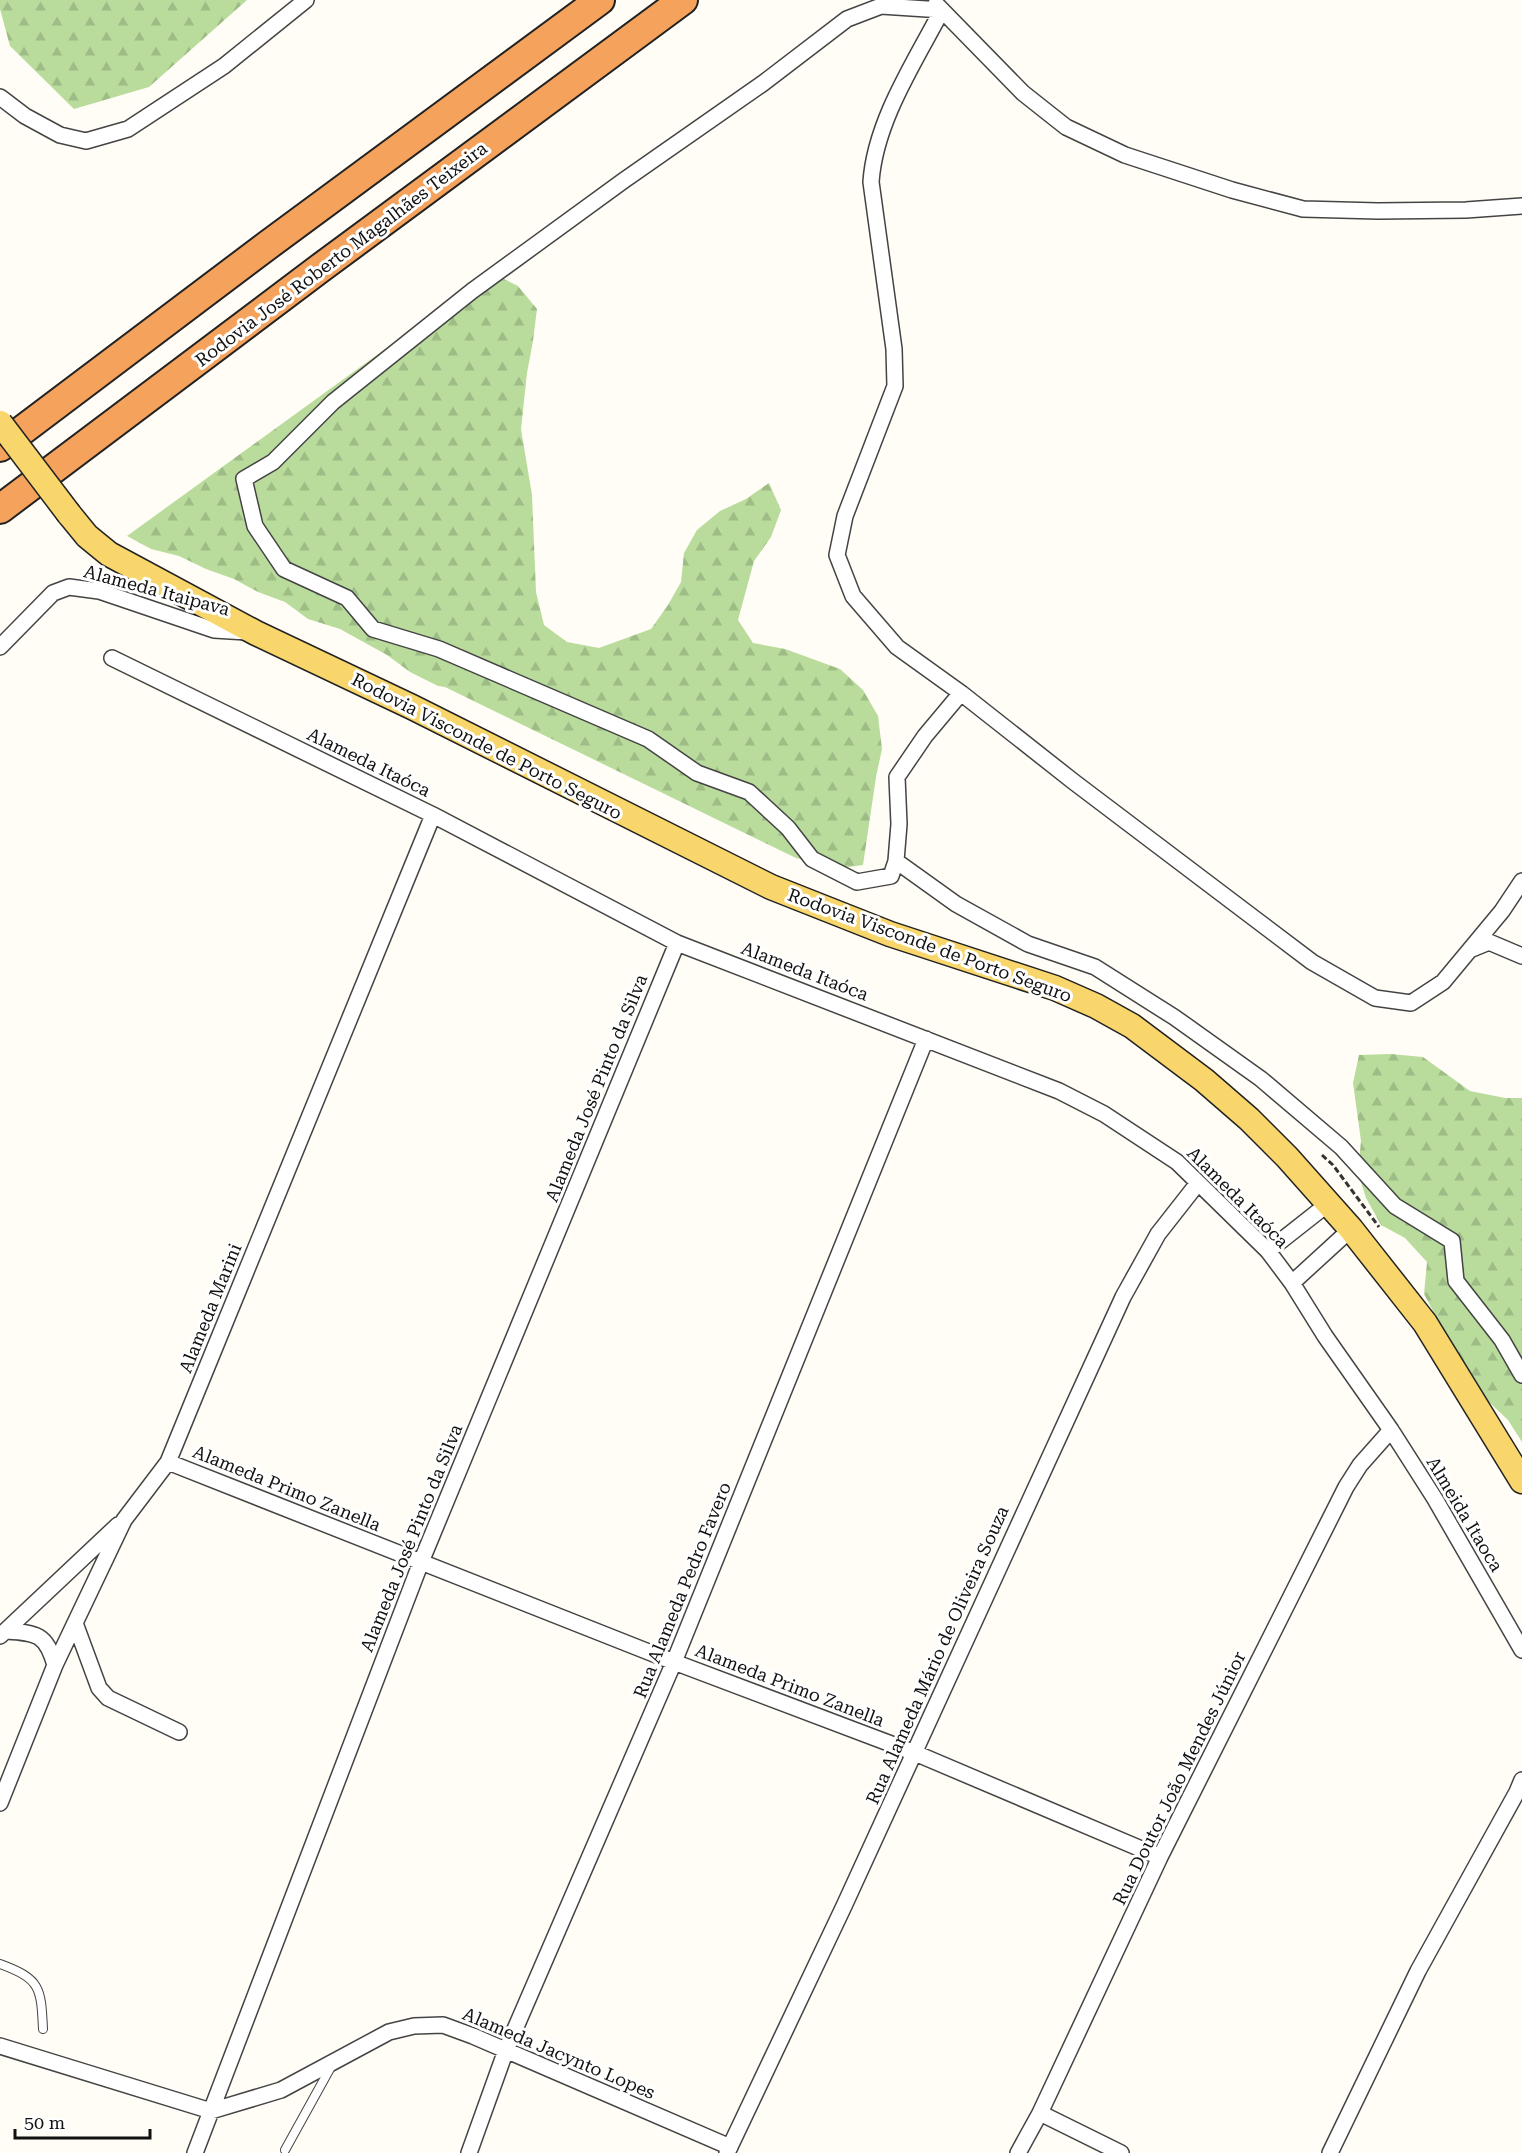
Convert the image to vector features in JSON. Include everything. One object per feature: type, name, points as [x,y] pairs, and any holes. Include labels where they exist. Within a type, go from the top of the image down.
[{"type":"highway","points":[[0,447],[268,245],[600,0]]},
{"type":"highway","name":"Rodovia José Roberto Magalhães Teixeira","points":[[0,509],[319,269],[683,0]]},
{"type":"main road","name":"Rodovia Visconde de Porto Seguro","points":[[0,423],[87,536],[109,554],[256,633],[412,707],[771,887],[890,934],[1055,988],[1096,1005],[1132,1026],[1204,1080],[1249,1119],[1287,1156],[1351,1228],[1425,1323],[1522,1481]]},
{"type":"street","points":[[0,97],[25,116],[60,135],[86,141],[128,129],[224,66],[306,0]]},
{"type":"street","points":[[935,3],[872,160],[871,182],[894,349],[895,387],[845,516],[837,555],[854,596],[897,647],[961,693],[1074,782],[1312,962],[1375,998],[1411,1003],[1443,982],[1502,911],[1522,881]]},
{"type":"street","points":[[961,693],[925,736],[897,777],[900,824],[896,861],[891,876],[857,882],[812,859],[788,828],[749,792],[697,773],[648,739],[439,649],[373,629],[347,598],[284,569],[255,526],[244,479],[273,462],[333,402],[472,291],[623,181],[762,84],[847,19],[881,6],[935,3],[1023,93],[1066,127],[1125,155],[1232,190],[1303,209],[1466,210],[1522,206]]},
{"type":"street","name":"Alameda Itaipava","points":[[0,647],[52,593],[69,587],[99,591],[214,630],[256,633]]},
{"type":"street","name":"Alameda Itaóca","points":[[112,658],[433,815],[677,942],[1059,1090],[1104,1114],[1177,1162],[1268,1251],[1391,1430]]},
{"type":"street","name":"Alameda Marini","points":[[0,1803],[56,1665],[124,1520],[168,1462],[433,815]]},
{"type":"street","points":[[896,861],[956,904],[1028,944],[1095,967],[1174,1017],[1261,1079],[1341,1147],[1395,1206],[1452,1241],[1456,1281],[1502,1340],[1522,1375]]},
{"type":"street","name":"Alameda José Pinto da Silva","points":[[195,2153],[421,1562],[677,942]]},
{"type":"street","points":[[1469,950],[1489,942],[1522,956]]},
{"type":"street","name":"Rua Alameda Pedro Favero","points":[[469,2153],[506,2050],[674,1662],[926,1039]]},
{"type":"street","name":"Rua Alameda Mário de Oliveira Souza","points":[[728,2150],[915,1753],[1123,1296],[1158,1234],[1198,1182]]},
{"type":"street","points":[[1268,1251],[1329,1203]]},
{"type":"street","points":[[1292,1283],[1351,1228]]},
{"type":"street","name":"Almeida Itaoca","points":[[1391,1430],[1435,1499],[1522,1650]]},
{"type":"street","name":"Rua Doutor João Mendes Júnior","points":[[1018,2153],[1040,2113],[1160,1857],[1346,1487],[1360,1465],[1391,1430]]},
{"type":"street","name":"Alameda Primo Zanella","points":[[168,1462],[674,1662],[915,1753],[1160,1857]]},
{"type":"street","points":[[3,1634],[124,1520]]},
{"type":"street","points":[[75,1623],[99,1688],[108,1698],[179,1732]]},
{"type":"street","points":[[3,1634],[29,1633],[45,1641],[56,1665]]},
{"type":"street","points":[[1330,2153],[1418,1971],[1520,1787]]},
{"type":"street","name":"Alameda Jacynto Lopes","points":[[211,2111],[281,2090],[389,2032],[414,2026],[443,2025],[506,2050],[728,2150]]},
{"type":"street","points":[[0,2046],[211,2111]]},
{"type":"street","points":[[1040,2113],[1121,2153]]},
{"type":"lane","points":[[0,1964],[22,1971],[34,1982],[41,1997],[43,2029]]},
{"type":"lane","points":[[285,2150],[332,2064]]},
{"type":"green space","points":[[0,0],[247,0],[149,87],[74,109],[10,46],[0,9]]},
{"type":"green space","points":[[504,279],[518,286],[537,309],[521,429],[532,495],[536,592],[544,625],[567,642],[599,648],[651,629],[681,582],[684,553],[697,530],[720,511],[746,499],[769,483],[781,510],[771,537],[754,561],[738,620],[753,643],[785,649],[840,669],[863,690],[878,716],[882,749],[863,865],[834,869],[796,858],[410,672],[387,655],[340,629],[308,619],[285,602],[179,556],[151,549],[127,536],[421,323]]},
{"type":"green space","points":[[1391,1054],[1423,1057],[1470,1091],[1505,1098],[1522,1098],[1522,1442],[1508,1420],[1488,1401],[1454,1351],[1424,1294],[1427,1262],[1405,1238],[1381,1225],[1366,1198],[1358,1173],[1361,1141],[1353,1083],[1359,1055]]}]
